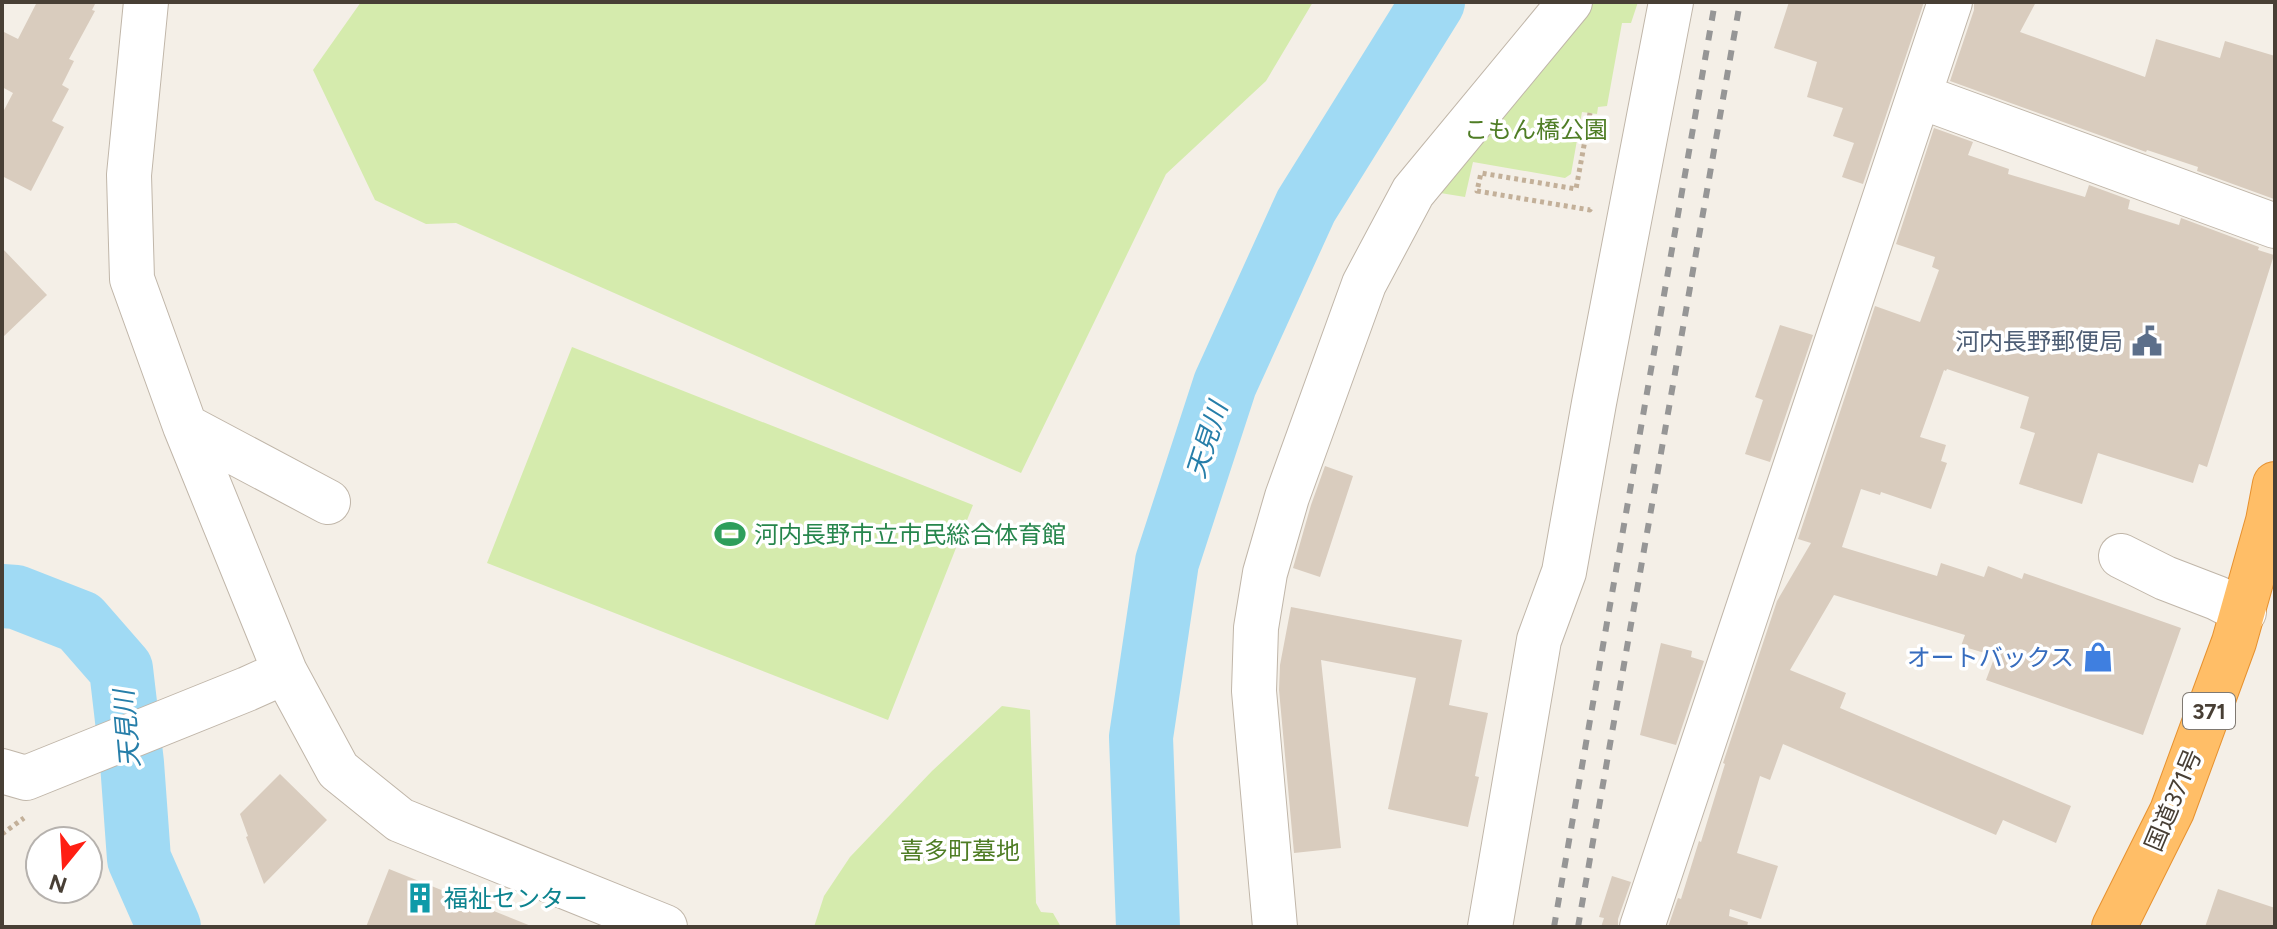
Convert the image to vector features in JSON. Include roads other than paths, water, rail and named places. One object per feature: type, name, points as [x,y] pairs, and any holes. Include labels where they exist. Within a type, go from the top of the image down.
[{"type":"highway","name":"国道371号","points":[[2114,927],[2172,811],[2244,612],[2275,484]]},
{"type":"street","points":[[146,2],[129,175],[132,279],[185,426],[266,681],[338,770],[400,820],[665,927]]},
{"type":"street","points":[[1275,927],[1254,675],[1256,628],[1265,573],[1287,497],[1364,284],[1413,192],[1570,2]]},
{"type":"street","points":[[1490,927],[1539,640],[1564,572],[1671,2]]},
{"type":"street","points":[[1642,927],[1950,2]]},
{"type":"street","points":[[1919,96],[2275,226]]},
{"type":"street","points":[[185,426],[328,502]]},
{"type":"street","points":[[2121,556],[2244,612]]},
{"type":"street","points":[[20,787],[266,681]]},
{"type":"waterway","name":"天見川","points":[[1148,927],[1141,737],[1167,562],[1225,384],[1306,206],[1433,2]]},
{"type":"waterway","name":"天見川","points":[[2,596],[16,597],[80,622],[121,669],[139,859],[169,927]]},
{"type":"railway","points":[[1554,927],[1715,2]]},
{"type":"railway","points":[[1578,927],[1740,2]]},
{"type":"place","name":"河内長野郵便局","points":[[2147,341]]},
{"type":"place","name":"河内長野市立市民総合体育館","points":[[730,534]]},
{"type":"place","name":"オートバックス","points":[[2098,657]]},
{"type":"place","name":"福祉センター","points":[[420,898]]},
{"type":"park label","name":"こもん橋公園","points":[[1536,129]]},
{"type":"park label","name":"喜多町墓地","points":[[960,850]]}]
